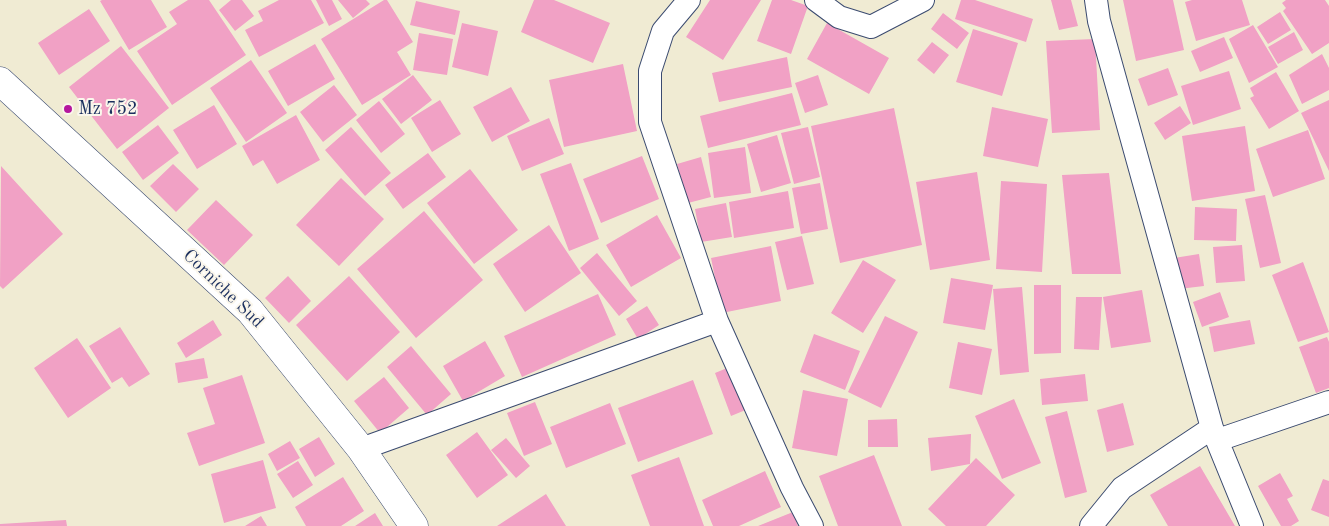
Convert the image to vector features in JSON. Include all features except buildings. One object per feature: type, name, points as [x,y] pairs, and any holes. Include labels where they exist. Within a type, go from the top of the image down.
[{"type":"main road","name":"Corniche Sud","points":[[0,81],[250,311],[361,449],[414,526]]},
{"type":"street","points":[[688,0],[663,31],[650,71],[650,122],[717,321],[792,488],[812,526]]},
{"type":"street","points":[[816,0],[839,17],[871,27],[923,0]]},
{"type":"street","points":[[1096,0],[1099,21],[1215,434],[1252,526]]},
{"type":"street","points":[[361,449],[717,321]]},
{"type":"street","points":[[1091,526],[1122,488],[1215,434],[1329,402]]},
{"type":"place","name":"Mz 752","points":[[68,109]]}]
